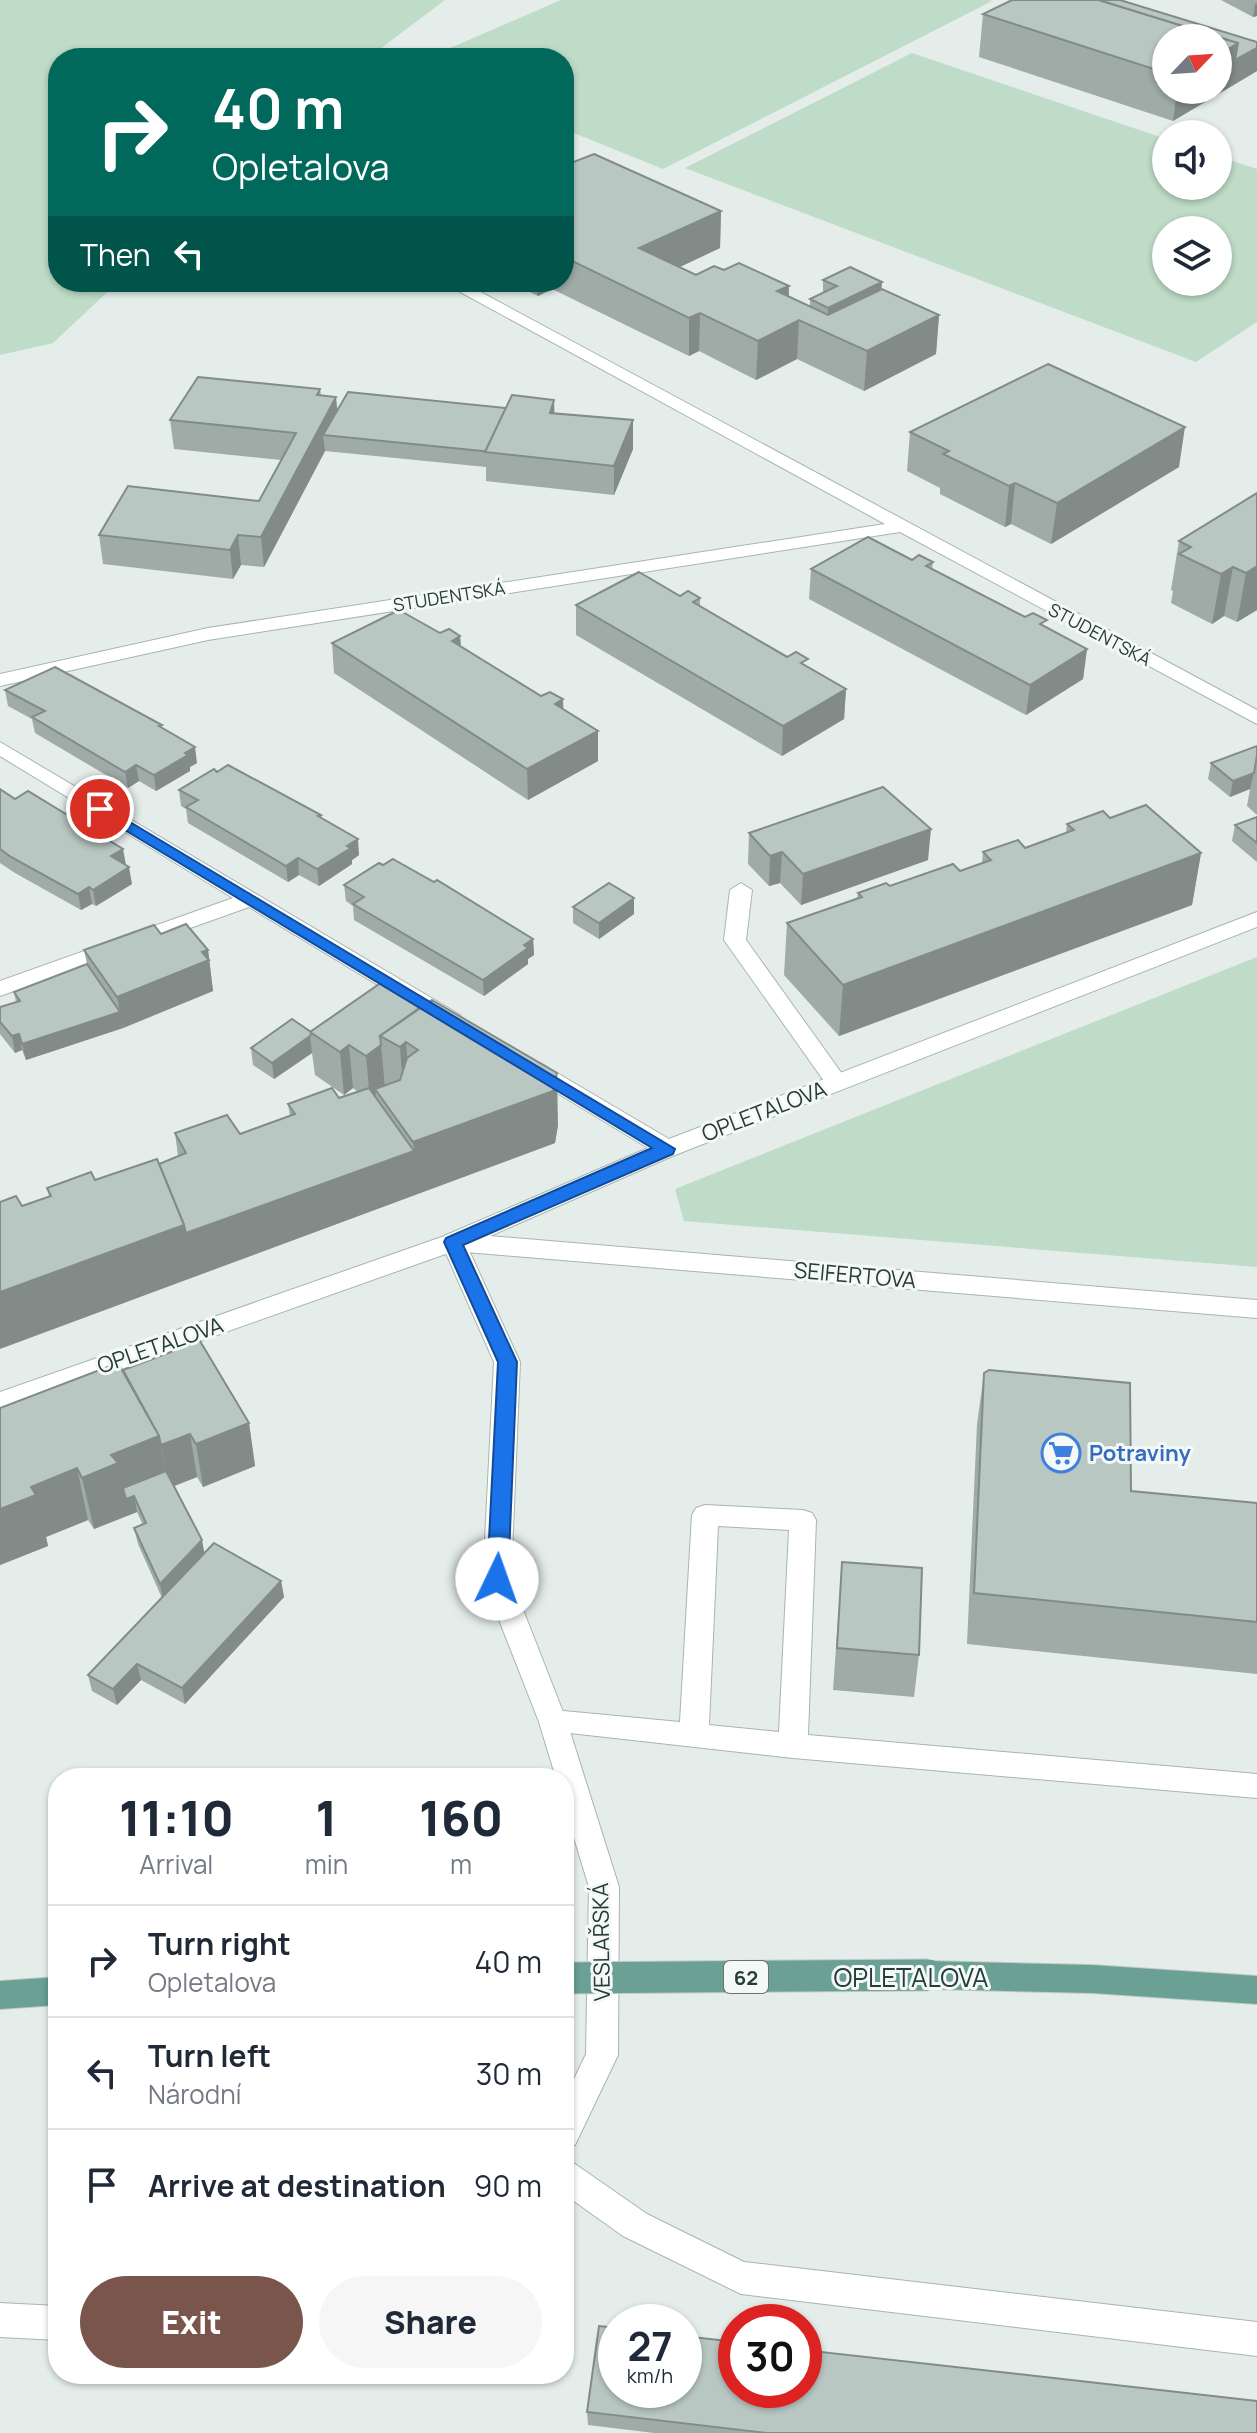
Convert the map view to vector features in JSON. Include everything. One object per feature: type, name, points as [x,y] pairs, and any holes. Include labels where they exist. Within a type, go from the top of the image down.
[{"type":"main road","name":"OPLETALOVA","points":[[574,1978],[928,1975],[1092,1979],[1257,1990]]},
{"type":"main road","points":[[0,1995],[48,1992]]},
{"type":"street","name":"STUDENTSKÁ","points":[[468,292],[1257,718]]},
{"type":"street","name":"STUDENTSKÁ","points":[[0,680],[208,634],[901,527]]},
{"type":"street","points":[[0,748],[465,1028]]},
{"type":"street","points":[[741,890],[735,940],[837,1083]]},
{"type":"street","points":[[0,989],[250,899]]},
{"type":"street","name":"OPLETALOVA","points":[[0,1402],[453,1242],[667,1149],[1257,919]]},
{"type":"street","points":[[519,1060],[667,1149]]},
{"type":"street","name":"SEIFERTOVA","points":[[453,1242],[1257,1309]]},
{"type":"street","name":"VESLAŘSKÁ","points":[[453,1242],[507,1362],[497,1579],[553,1722],[567,1768]]},
{"type":"street","points":[[694,1736],[705,1515],[803,1520],[793,1746]]},
{"type":"street","points":[[553,1722],[1257,1786]]},
{"type":"street","name":"VESLAŘSKÁ","points":[[574,1790],[604,1887],[602,2055],[574,2113]]},
{"type":"street","points":[[574,2182],[635,2225],[741,2278],[1257,2339]]},
{"type":"street","points":[[0,2320],[48,2322]]},
{"type":"green space","points":[[0,0],[445,0],[381,48],[48,48],[48,292],[107,292],[53,343],[0,355]]},
{"type":"green space","points":[[561,0],[992,1],[663,169],[574,133],[574,48],[450,48]]},
{"type":"green space","points":[[912,53],[1152,134],[1152,200],[1232,200],[1232,161],[1257,169],[1257,322],[1196,362],[685,168]]},
{"type":"green space","points":[[1257,957],[1257,1267],[684,1221],[675,1189]]},
{"type":"building","points":[[1012,0],[1099,0],[1177,24],[1152,24],[1152,68],[983,14]]},
{"type":"building","points":[[1099,0],[1120,0],[1198,24],[1177,24]]},
{"type":"building","points":[[1232,34],[1257,42],[1257,48],[1235,60],[1238,43],[1232,41]]},
{"type":"building","points":[[594,154],[721,211],[639,248],[696,275],[714,266],[724,270],[739,263],[789,286],[777,291],[828,315],[882,289],[939,315],[867,351],[799,320],[758,341],[700,313],[689,318],[574,262],[574,162]]},
{"type":"building","points":[[850,267],[882,282],[828,308],[810,299],[837,286],[823,280]]},
{"type":"building","points":[[1048,364],[1185,427],[1057,503],[1015,483],[1009,486],[943,454],[949,451],[910,432]]},
{"type":"building","points":[[198,377],[320,389],[317,395],[336,397],[261,537],[238,535],[230,550],[99,535],[128,486],[259,501],[296,433],[170,420]]},
{"type":"building","points":[[348,392],[506,408],[485,451],[323,435]]},
{"type":"building","points":[[512,395],[554,400],[550,413],[633,420],[614,466],[485,452]]},
{"type":"building","points":[[1257,493],[1257,566],[1246,573],[1233,567],[1221,574],[1179,554],[1191,547],[1179,541]]},
{"type":"building","points":[[868,537],[912,560],[919,555],[933,562],[926,566],[1025,617],[1033,613],[1047,620],[1040,624],[1087,649],[1030,685],[811,569]]},
{"type":"building","points":[[639,572],[680,596],[688,591],[700,598],[693,602],[787,657],[796,652],[808,659],[801,663],[846,689],[783,726],[576,605]]},
{"type":"building","points":[[399,610],[440,633],[449,629],[460,636],[452,641],[541,696],[550,692],[563,699],[555,704],[598,731],[527,769],[332,643]]},
{"type":"building","points":[[55,667],[162,725],[159,726],[195,747],[185,753],[188,755],[154,775],[136,765],[125,772],[32,717],[45,711],[5,690]]},
{"type":"building","points":[[1257,746],[1254,773],[1233,781],[1211,763]]},
{"type":"building","points":[[228,765],[321,815],[318,816],[358,839],[347,846],[351,848],[317,869],[298,858],[286,866],[186,807],[198,800],[179,790],[214,769],[217,772]]},
{"type":"building","points":[[883,787],[931,829],[803,874],[782,852],[770,856],[749,833]]},
{"type":"building","points":[[0,789],[15,799],[28,791],[123,849],[111,856],[129,867],[93,890],[89,887],[78,894],[11,857],[0,849]]},
{"type":"building","points":[[1146,805],[1201,853],[843,985],[787,923],[862,897],[858,893],[886,883],[890,886],[953,864],[960,871],[991,860],[983,852],[1018,840],[1025,848],[1074,830],[1067,824],[1103,811],[1110,818]]},
{"type":"building","points":[[1257,817],[1257,843],[1235,825]]},
{"type":"building","points":[[393,859],[434,882],[437,880],[533,939],[524,945],[528,948],[483,980],[353,904],[364,897],[344,885],[379,863],[383,865]]},
{"type":"building","points":[[609,883],[634,898],[599,923],[573,907]]},
{"type":"building","points":[[186,924],[208,950],[202,952],[209,960],[117,997],[84,950],[154,925],[161,934]]},
{"type":"building","points":[[87,964],[120,1012],[22,1044],[19,1034],[12,1036],[0,1022],[0,1007],[20,1001],[14,992]]},
{"type":"building","points":[[385,980],[425,1004],[380,1036],[381,1045],[366,1056],[349,1045],[340,1052],[310,1032]]},
{"type":"building","points":[[432,1000],[557,1073],[553,1091],[413,1142],[375,1089],[400,1080],[407,1058],[418,1050],[406,1042],[400,1047],[380,1036]]},
{"type":"building","points":[[292,1019],[311,1032],[310,1036],[272,1063],[251,1048]]},
{"type":"building","points":[[332,1088],[339,1098],[369,1088],[414,1151],[186,1233],[159,1164],[186,1153],[175,1133],[227,1115],[240,1134],[295,1114],[288,1104]]},
{"type":"building","points":[[157,1159],[184,1225],[0,1292],[0,1202],[16,1196],[22,1206],[51,1196],[47,1188],[91,1172],[95,1180]]},
{"type":"building","points":[[200,1341],[249,1423],[196,1444],[190,1434],[161,1445],[123,1370]]},
{"type":"building","points":[[118,1363],[159,1436],[111,1455],[118,1463],[82,1478],[77,1468],[31,1487],[36,1495],[0,1509],[0,1408]]},
{"type":"building","points":[[989,1370],[1130,1383],[1131,1491],[1257,1503],[1257,1622],[974,1593],[984,1373]]},
{"type":"building","points":[[166,1471],[202,1540],[160,1584],[134,1528],[146,1523],[134,1496],[126,1499],[123,1488]]},
{"type":"building","points":[[214,1543],[281,1581],[182,1688],[137,1664],[113,1689],[88,1675]]},
{"type":"building","points":[[842,1562],[922,1568],[919,1655],[837,1648]]},
{"type":"building","points":[[598,2333],[598,2408],[702,2408],[702,2338],[718,2340],[718,2408],[822,2408],[822,2352],[1257,2401],[1257,2433],[767,2433],[587,2412]]},
{"type":"place","name":"Potraviny","points":[[1061,1453]]},
{"type":"route","points":[[100,809],[667,1149],[453,1242],[507,1362],[497,1579]]}]
